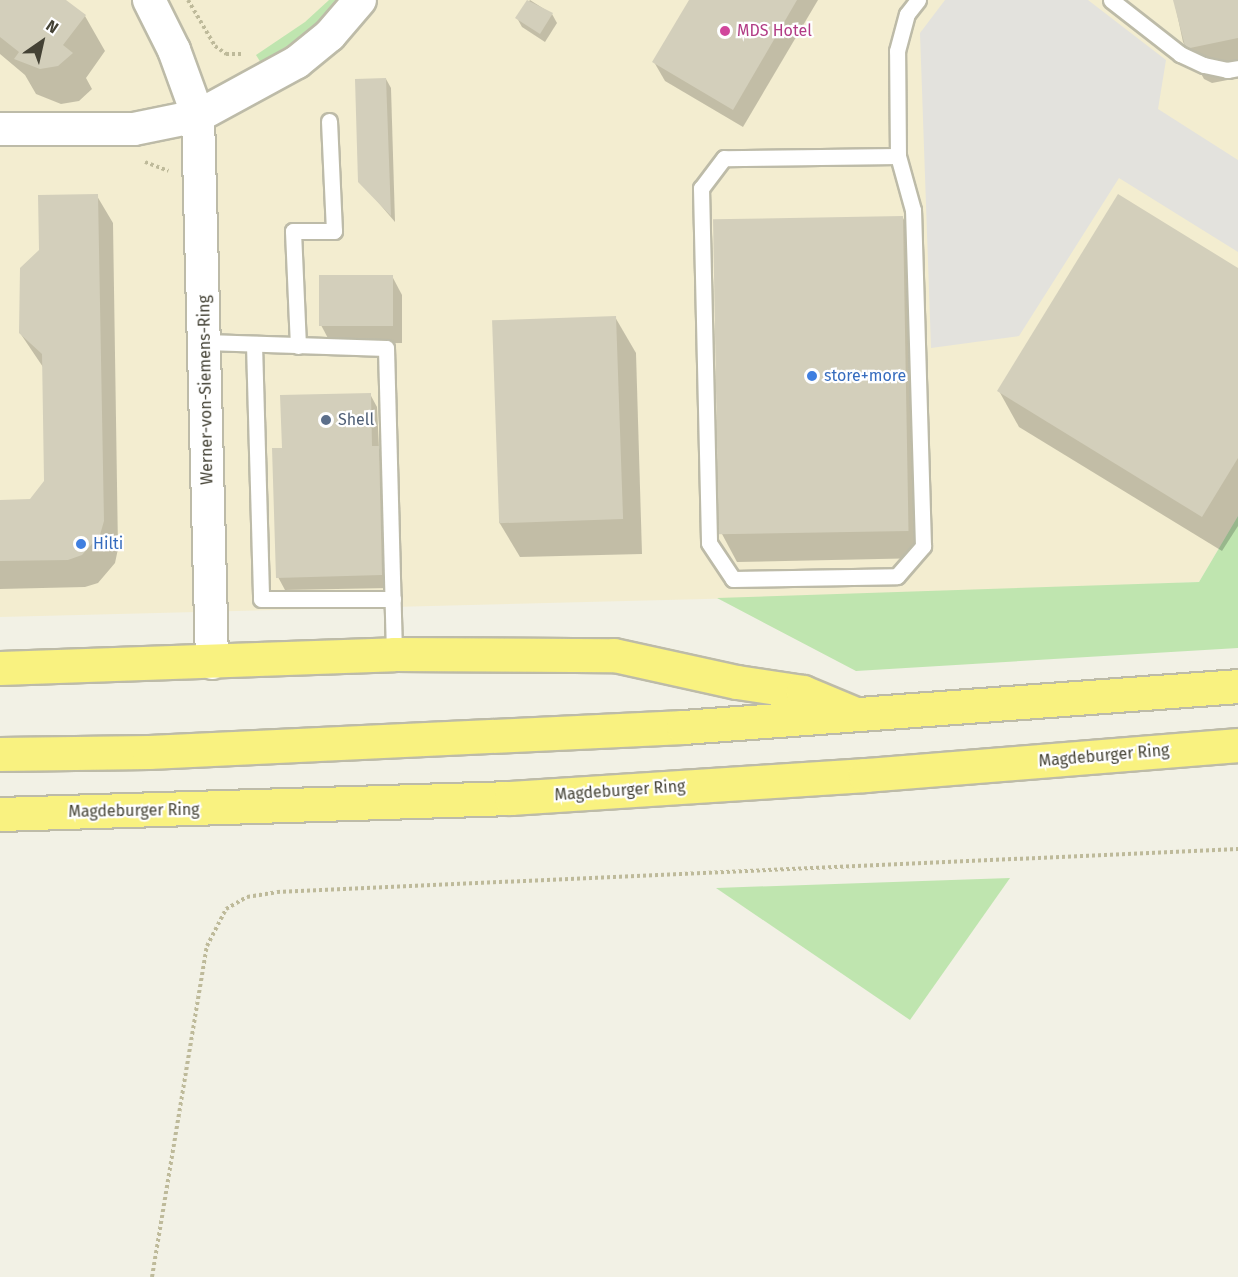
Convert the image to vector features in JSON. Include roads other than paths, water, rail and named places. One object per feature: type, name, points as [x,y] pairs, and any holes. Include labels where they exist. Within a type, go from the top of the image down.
[{"type":"highway","points":[[0,668],[212,663],[394,654],[614,655],[737,682],[803,692],[860,716]]},
{"type":"highway","points":[[0,754],[196,750],[860,716],[1238,686]]},
{"type":"highway","name":"Magdeburger Ring","points":[[0,814],[511,798],[866,775],[1238,745]]},
{"type":"street","name":"Werner-von-Siemens-Ring","points":[[149,0],[174,51],[198,116],[206,342],[212,663]]},
{"type":"street","points":[[0,129],[134,129],[198,116],[297,62],[330,35],[360,0]]},
{"type":"lane","points":[[898,156],[724,158],[701,188],[709,543],[733,579],[897,576],[922,546],[913,210],[898,156],[897,51],[907,14],[918,0]]},
{"type":"lane","points":[[1111,0],[1180,54],[1204,65],[1227,70],[1238,68]]},
{"type":"lane","points":[[298,346],[293,231],[334,231],[329,121]]},
{"type":"lane","points":[[206,342],[386,348],[394,654]]},
{"type":"lane","points":[[254,344],[261,599],[393,598]]},
{"type":"place","name":"MDS Hotel","points":[[725,31]]},
{"type":"place","name":"store+more","points":[[812,376]]},
{"type":"place","name":"Shell","points":[[326,420]]},
{"type":"place","name":"Hilti","points":[[81,544]]}]
